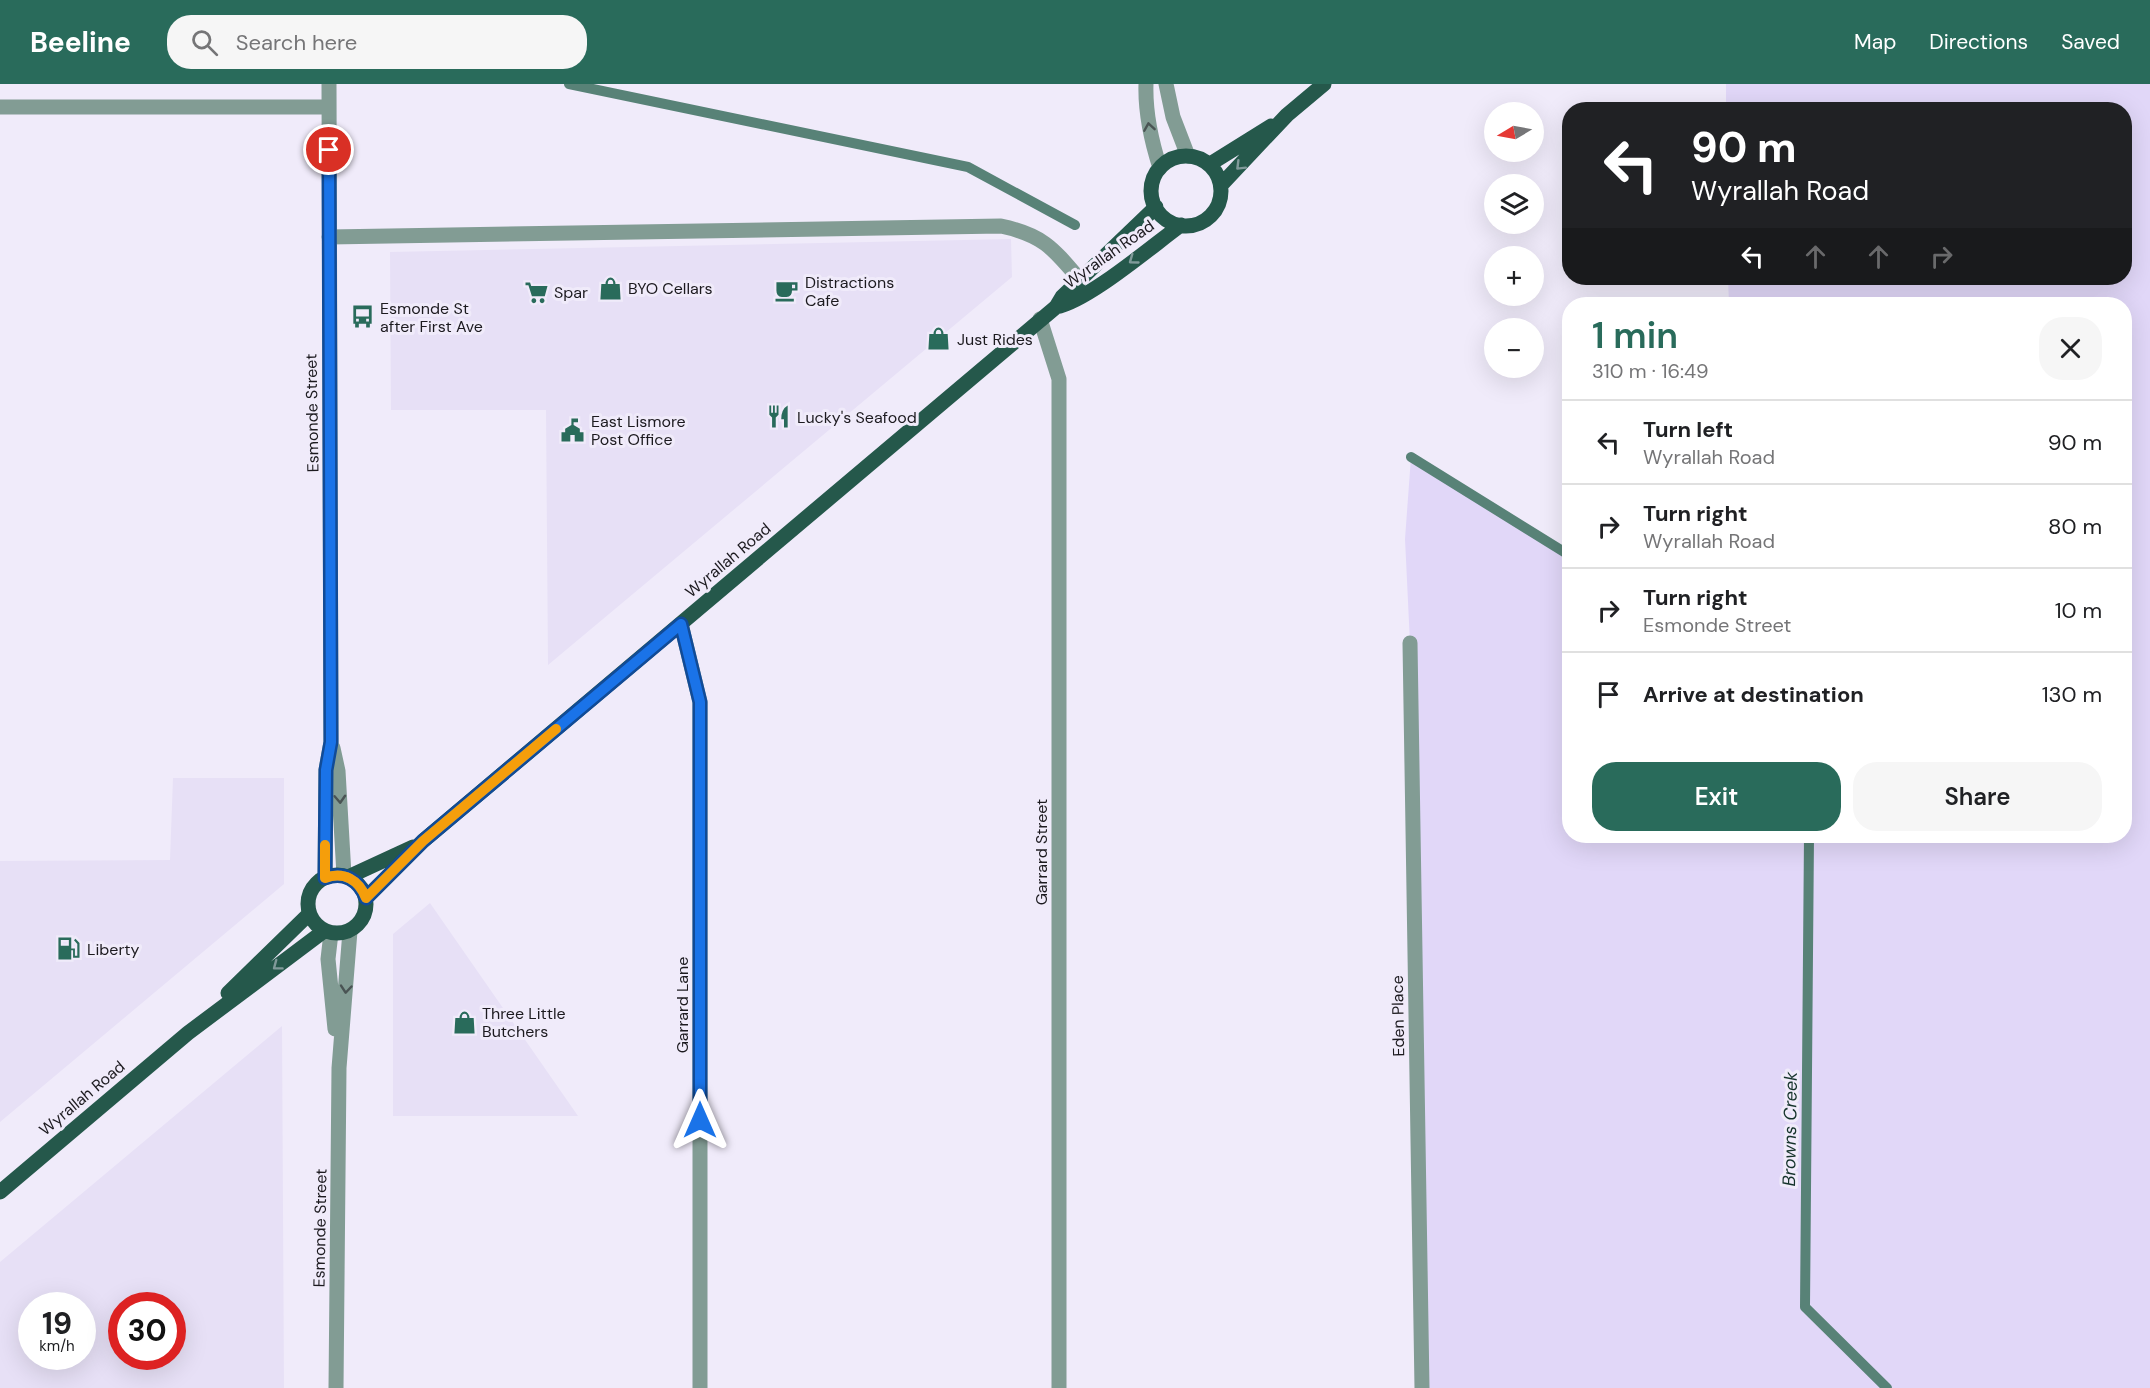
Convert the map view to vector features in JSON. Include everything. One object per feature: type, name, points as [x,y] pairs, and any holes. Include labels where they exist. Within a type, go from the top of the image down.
[{"type":"main road","points":[[1221,185],[1287,115],[1324,84]]},
{"type":"main road","points":[[1210,164],[1287,115]]},
{"type":"main road","points":[[1188,156],[1210,164],[1219,177],[1221,185],[1218,207],[1203,222],[1192,226],[1181,225],[1166,219],[1152,199],[1152,183],[1160,168],[1173,159],[1188,156]]},
{"type":"main road","name":"Wyrallah Road","points":[[350,931],[365,914],[366,898],[423,841],[1056,307],[1062,297],[1156,207]]},
{"type":"main road","name":"Wyrallah Road","points":[[1056,307],[1068,304],[1100,285],[1181,225]]},
{"type":"main road","name":"Wyrallah Road","points":[[325,878],[346,876],[423,841]]},
{"type":"main road","points":[[346,876],[361,888],[366,898]]},
{"type":"main road","points":[[325,878],[312,888],[309,897],[309,914],[315,924],[328,932],[350,931]]},
{"type":"main road","name":"Wyrallah Road","points":[[0,1192],[188,1033],[309,914]]},
{"type":"main road","name":"Wyrallah Road","points":[[188,1033],[328,932]]},
{"type":"street","name":"Esmonde Street","points":[[325,878],[326,770],[331,742],[329,84]]},
{"type":"street","points":[[1146,84],[1146,105],[1152,143],[1160,168]]},
{"type":"street","points":[[1166,84],[1173,117],[1188,156]]},
{"type":"street","points":[[0,107],[329,107]]},
{"type":"street","points":[[329,237],[1000,226],[1040,238],[1055,250],[1080,280]]},
{"type":"street","name":"Garrard Street","points":[[1040,319],[1059,379],[1059,1388]]},
{"type":"street","name":"Garrard Lane","points":[[681,624],[700,702],[700,1388]]},
{"type":"street","name":"Eden Place","points":[[1410,643],[1422,1388]]},
{"type":"street","name":"Esmonde Street","points":[[331,742],[338,771],[346,876]]},
{"type":"street","name":"Esmonde Street","points":[[336,1388],[339,1068],[350,931]]},
{"type":"street","name":"Esmonde Street","points":[[328,932],[328,959],[339,1068]]},
{"type":"shaded area","points":[[1726,84],[2150,84],[2150,1388],[1422,1388],[1410,643],[1405,539],[1411,457],[1562,551],[1562,843],[2132,843],[2132,297],[1729,297],[1728,285],[2132,285],[2132,102],[1726,102]]},
{"type":"shaded area","points":[[1011,239],[1012,277],[548,665],[546,410],[391,410],[390,252]]},
{"type":"shaded area","points":[[173,778],[284,778],[284,884],[0,1122],[0,861],[170,860]]},
{"type":"shaded area","points":[[430,903],[578,1116],[393,1116],[393,934]]},
{"type":"shaded area","points":[[282,1026],[284,1388],[0,1388],[0,1262]]},
{"type":"waterway","points":[[569,84],[968,167],[1075,225]]},
{"type":"waterway","points":[[1411,457],[1562,551]]},
{"type":"waterway","name":"Browns Creek","points":[[1809,843],[1805,1307],[1887,1388]]},
{"type":"slow traffic","points":[[325,845],[325,878],[331,875],[344,875],[361,888],[366,898],[423,841],[556,729]]},
{"type":"place","name":"BYO Cellars","points":[[610,288]]},
{"type":"place","name":"Distractions Cafe","points":[[787,291]]},
{"type":"place","name":"Spar","points":[[536,292]]},
{"type":"place","name":"Esmonde St after First Ave","points":[[362,317]]},
{"type":"place","name":"Just Rides","points":[[939,339]]},
{"type":"place","name":"Lucky's Seafood","points":[[779,417]]},
{"type":"place","name":"East Lismore Post Office","points":[[573,430]]},
{"type":"place","name":"Liberty","points":[[69,949]]},
{"type":"place","name":"Three Little Butchers","points":[[464,1022]]},
{"type":"route","points":[[329,150],[331,742],[326,770],[325,878],[331,875],[344,875],[361,888],[366,898],[423,841],[681,624],[700,702],[700,1120]]}]
